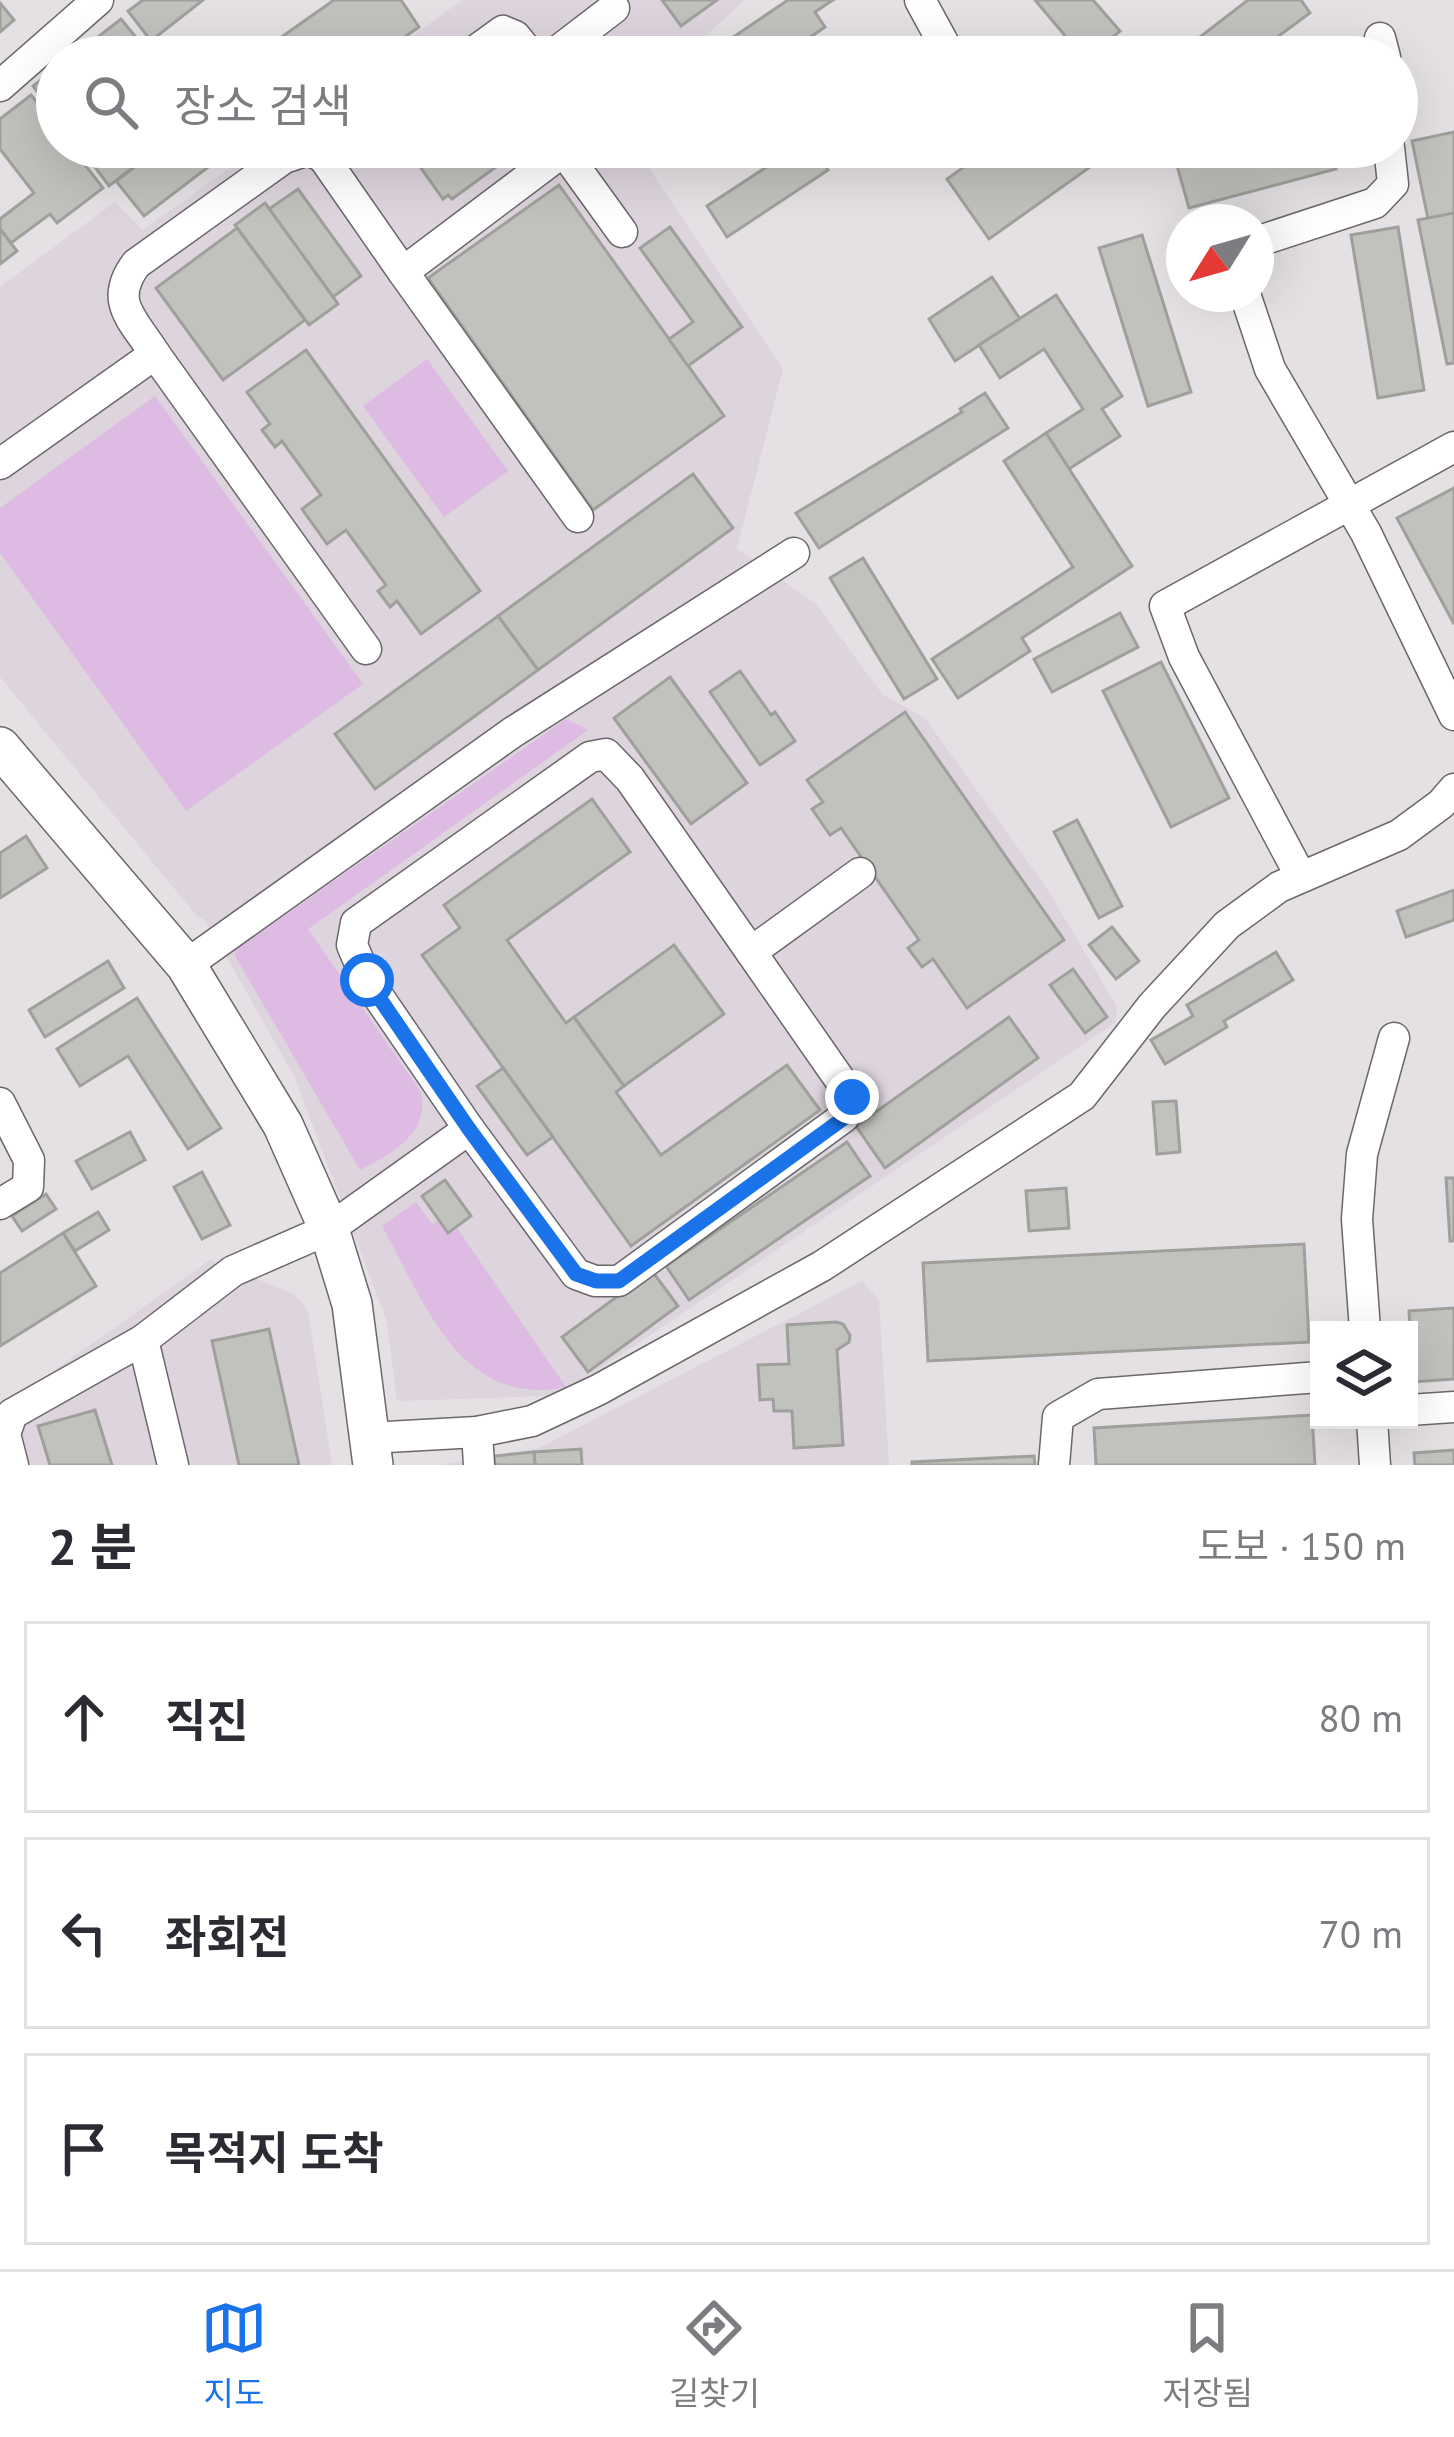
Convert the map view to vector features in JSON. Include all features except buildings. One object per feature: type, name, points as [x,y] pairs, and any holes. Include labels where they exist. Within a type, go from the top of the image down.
[{"type":"main road","points":[[0,747],[186,965],[283,1125],[329,1229],[352,1304],[371,1451]]},
{"type":"street","points":[[57,36],[98,0]]},
{"type":"street","points":[[920,0],[940,36]]},
{"type":"street","points":[[577,36],[614,8]]},
{"type":"street","points":[[0,86],[36,54]]},
{"type":"street","points":[[270,168],[136,264],[122,284],[122,304],[366,650]]},
{"type":"street","points":[[341,168],[403,272],[578,518]]},
{"type":"street","points":[[403,272],[543,168]]},
{"type":"street","points":[[579,168],[622,232]]},
{"type":"street","points":[[1274,236],[1375,203],[1393,184],[1391,168]]},
{"type":"street","points":[[1251,312],[1270,369],[1350,506],[1454,715]]},
{"type":"street","points":[[0,464],[155,353]]},
{"type":"street","points":[[1301,877],[1184,657],[1165,605],[1454,447]]},
{"type":"street","points":[[186,965],[513,732],[794,553]]},
{"type":"street","points":[[606,754],[630,779],[751,952],[852,1097],[844,1118],[619,1281],[596,1281],[576,1274],[469,1129],[367,980],[352,945],[356,923],[590,757],[606,754]]},
{"type":"street","points":[[371,1451],[532,1421],[598,1390],[821,1266],[1082,1096],[1152,1006],[1227,925],[1279,887],[1399,835],[1454,789]]},
{"type":"street","points":[[751,952],[860,873]]},
{"type":"street","points":[[1364,1321],[1357,1219],[1362,1154],[1394,1038]]},
{"type":"street","points":[[0,1103],[29,1160],[28,1186],[0,1204]]},
{"type":"street","points":[[13,1465],[5,1434],[12,1414],[142,1340],[233,1271],[329,1229],[469,1129]]},
{"type":"street","points":[[142,1340],[173,1465]]},
{"type":"street","points":[[1054,1465],[1058,1417],[1098,1394],[1310,1377]]},
{"type":"street","points":[[1418,1409],[1454,1407]]},
{"type":"street","points":[[1373,1429],[1375,1465]]},
{"type":"street","points":[[477,1432],[479,1465]]},
{"type":"shaded area","points":[[462,0],[745,0],[705,36],[413,36]]},
{"type":"shaded area","points":[[230,168],[649,168],[783,369],[737,549],[815,603],[883,695],[925,718],[1048,890],[1117,1007],[1115,1023],[565,1392],[397,1401],[387,1322],[294,1076],[206,921],[196,915],[0,677],[0,287],[115,202],[143,230]]},
{"type":"shaded area","points":[[427,359],[508,471],[444,517],[363,406]]},
{"type":"shaded area","points":[[155,396],[363,684],[186,811],[0,553],[0,508]]},
{"type":"shaded area","points":[[566,719],[588,730],[308,929],[420,1091],[422,1105],[415,1129],[396,1149],[360,1170],[235,950]]},
{"type":"shaded area","points":[[416,1202],[432,1224],[438,1221],[448,1234],[457,1228],[566,1387],[529,1389],[498,1382],[472,1366],[450,1343],[382,1226]]},
{"type":"shaded area","points":[[210,1260],[294,1294],[308,1311],[332,1465],[0,1465],[0,1409]]},
{"type":"shaded area","points":[[862,1281],[879,1300],[889,1465],[439,1465],[537,1449]]},
{"type":"route","points":[[367,980],[576,1274],[596,1281],[619,1281],[844,1118],[852,1097]]}]
